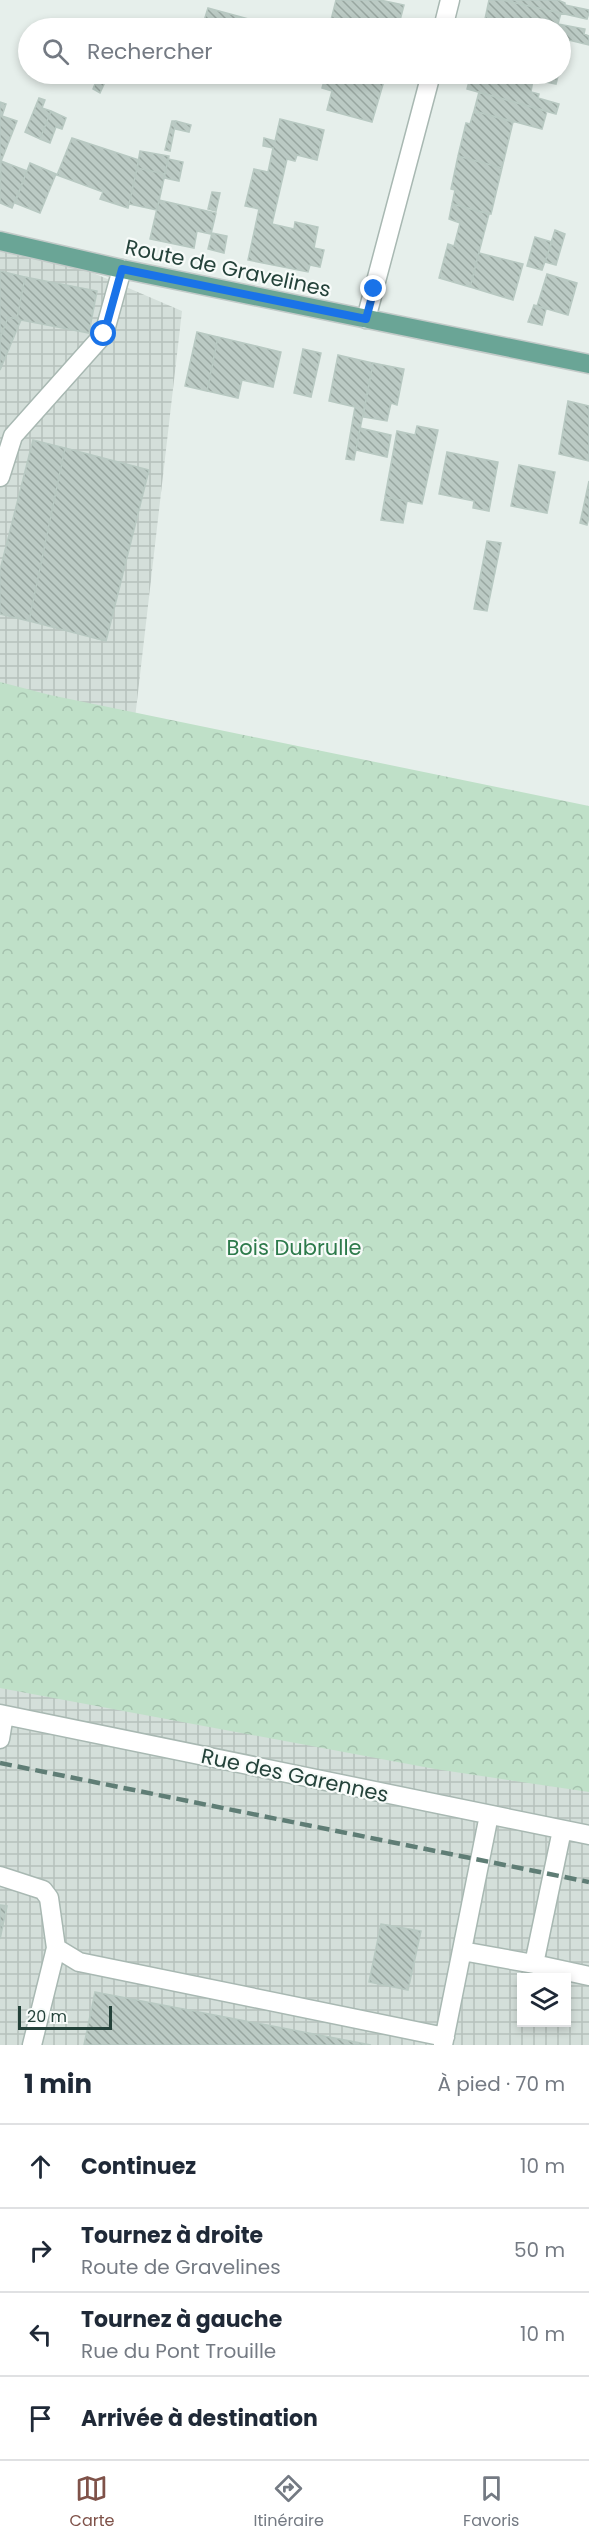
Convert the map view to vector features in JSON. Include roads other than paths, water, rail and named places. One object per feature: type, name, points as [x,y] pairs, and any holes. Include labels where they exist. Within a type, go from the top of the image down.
[{"type":"main road","name":"Route de Gravelines","points":[[0,241],[122,269],[589,364]]},
{"type":"street","points":[[446,18],[450,0]]},
{"type":"street","points":[[366,319],[428,84]]},
{"type":"street","points":[[0,477],[13,436],[104,334],[122,269]]},
{"type":"street","points":[[0,1739],[2,1715]]},
{"type":"street","name":"Rue des Garennes","points":[[2,1715],[589,1835]]},
{"type":"street","points":[[56,1948],[79,1962],[444,2041],[489,1815]]},
{"type":"street","points":[[534,1964],[562,1830]]},
{"type":"street","points":[[0,1876],[43,1890],[49,1898],[56,1948],[32,2045]]},
{"type":"street","points":[[462,1951],[589,1976]]},
{"type":"railway","points":[[0,1763],[589,1882]]},
{"type":"park label","name":"Bois Dubrulle","points":[[294,1247]]}]
